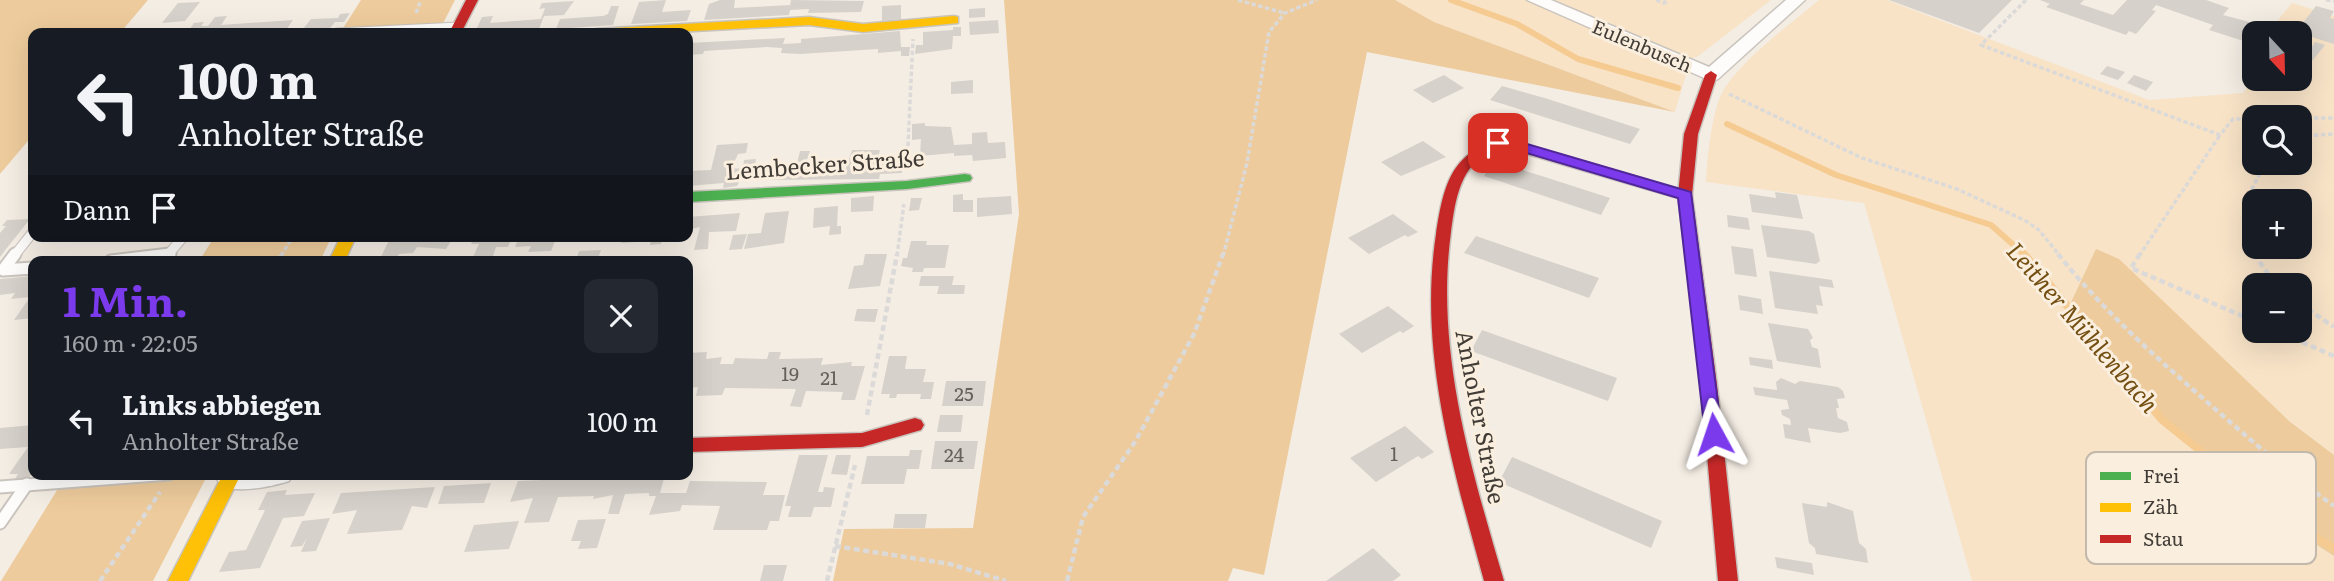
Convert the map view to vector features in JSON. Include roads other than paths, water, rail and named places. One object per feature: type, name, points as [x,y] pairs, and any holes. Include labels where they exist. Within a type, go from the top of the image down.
[{"type":"street","points":[[458,28],[472,0]]},
{"type":"street","name":"Eulenbusch","points":[[1536,0],[1711,75]]},
{"type":"street","points":[[1728,581],[1709,385],[1685,195],[1691,134],[1711,75],[1796,0]]},
{"type":"street","points":[[685,28],[809,21],[863,28],[954,20]]},
{"type":"street","name":"Anholter Straße","points":[[1494,581],[1469,493],[1440,354],[1436,259],[1450,194],[1472,153],[1498,143],[1522,147],[1685,195]]},
{"type":"street","name":"Lembecker Straße","points":[[693,197],[906,185],[965,178]]},
{"type":"street","points":[[693,445],[862,440],[915,425]]},
{"type":"street","points":[[178,581],[229,480]]},
{"type":"lane","points":[[28,238],[3,270],[28,268]]},
{"type":"lane","points":[[0,487],[167,480]]},
{"type":"lane","points":[[0,523],[27,485]]},
{"type":"waterway","name":"Leither Mühlenbach","points":[[1451,0],[1517,24],[1578,59],[1678,88]]},
{"type":"waterway","name":"Leither Mühlenbach","points":[[1727,124],[1836,175],[1991,225],[2025,255]]},
{"type":"waterway","name":"Leither Mühlenbach","points":[[2025,255],[2162,420],[2202,452]]},
{"type":"waterway","name":"Leither Mühlenbach","points":[[2316,537],[2334,549]]}]
